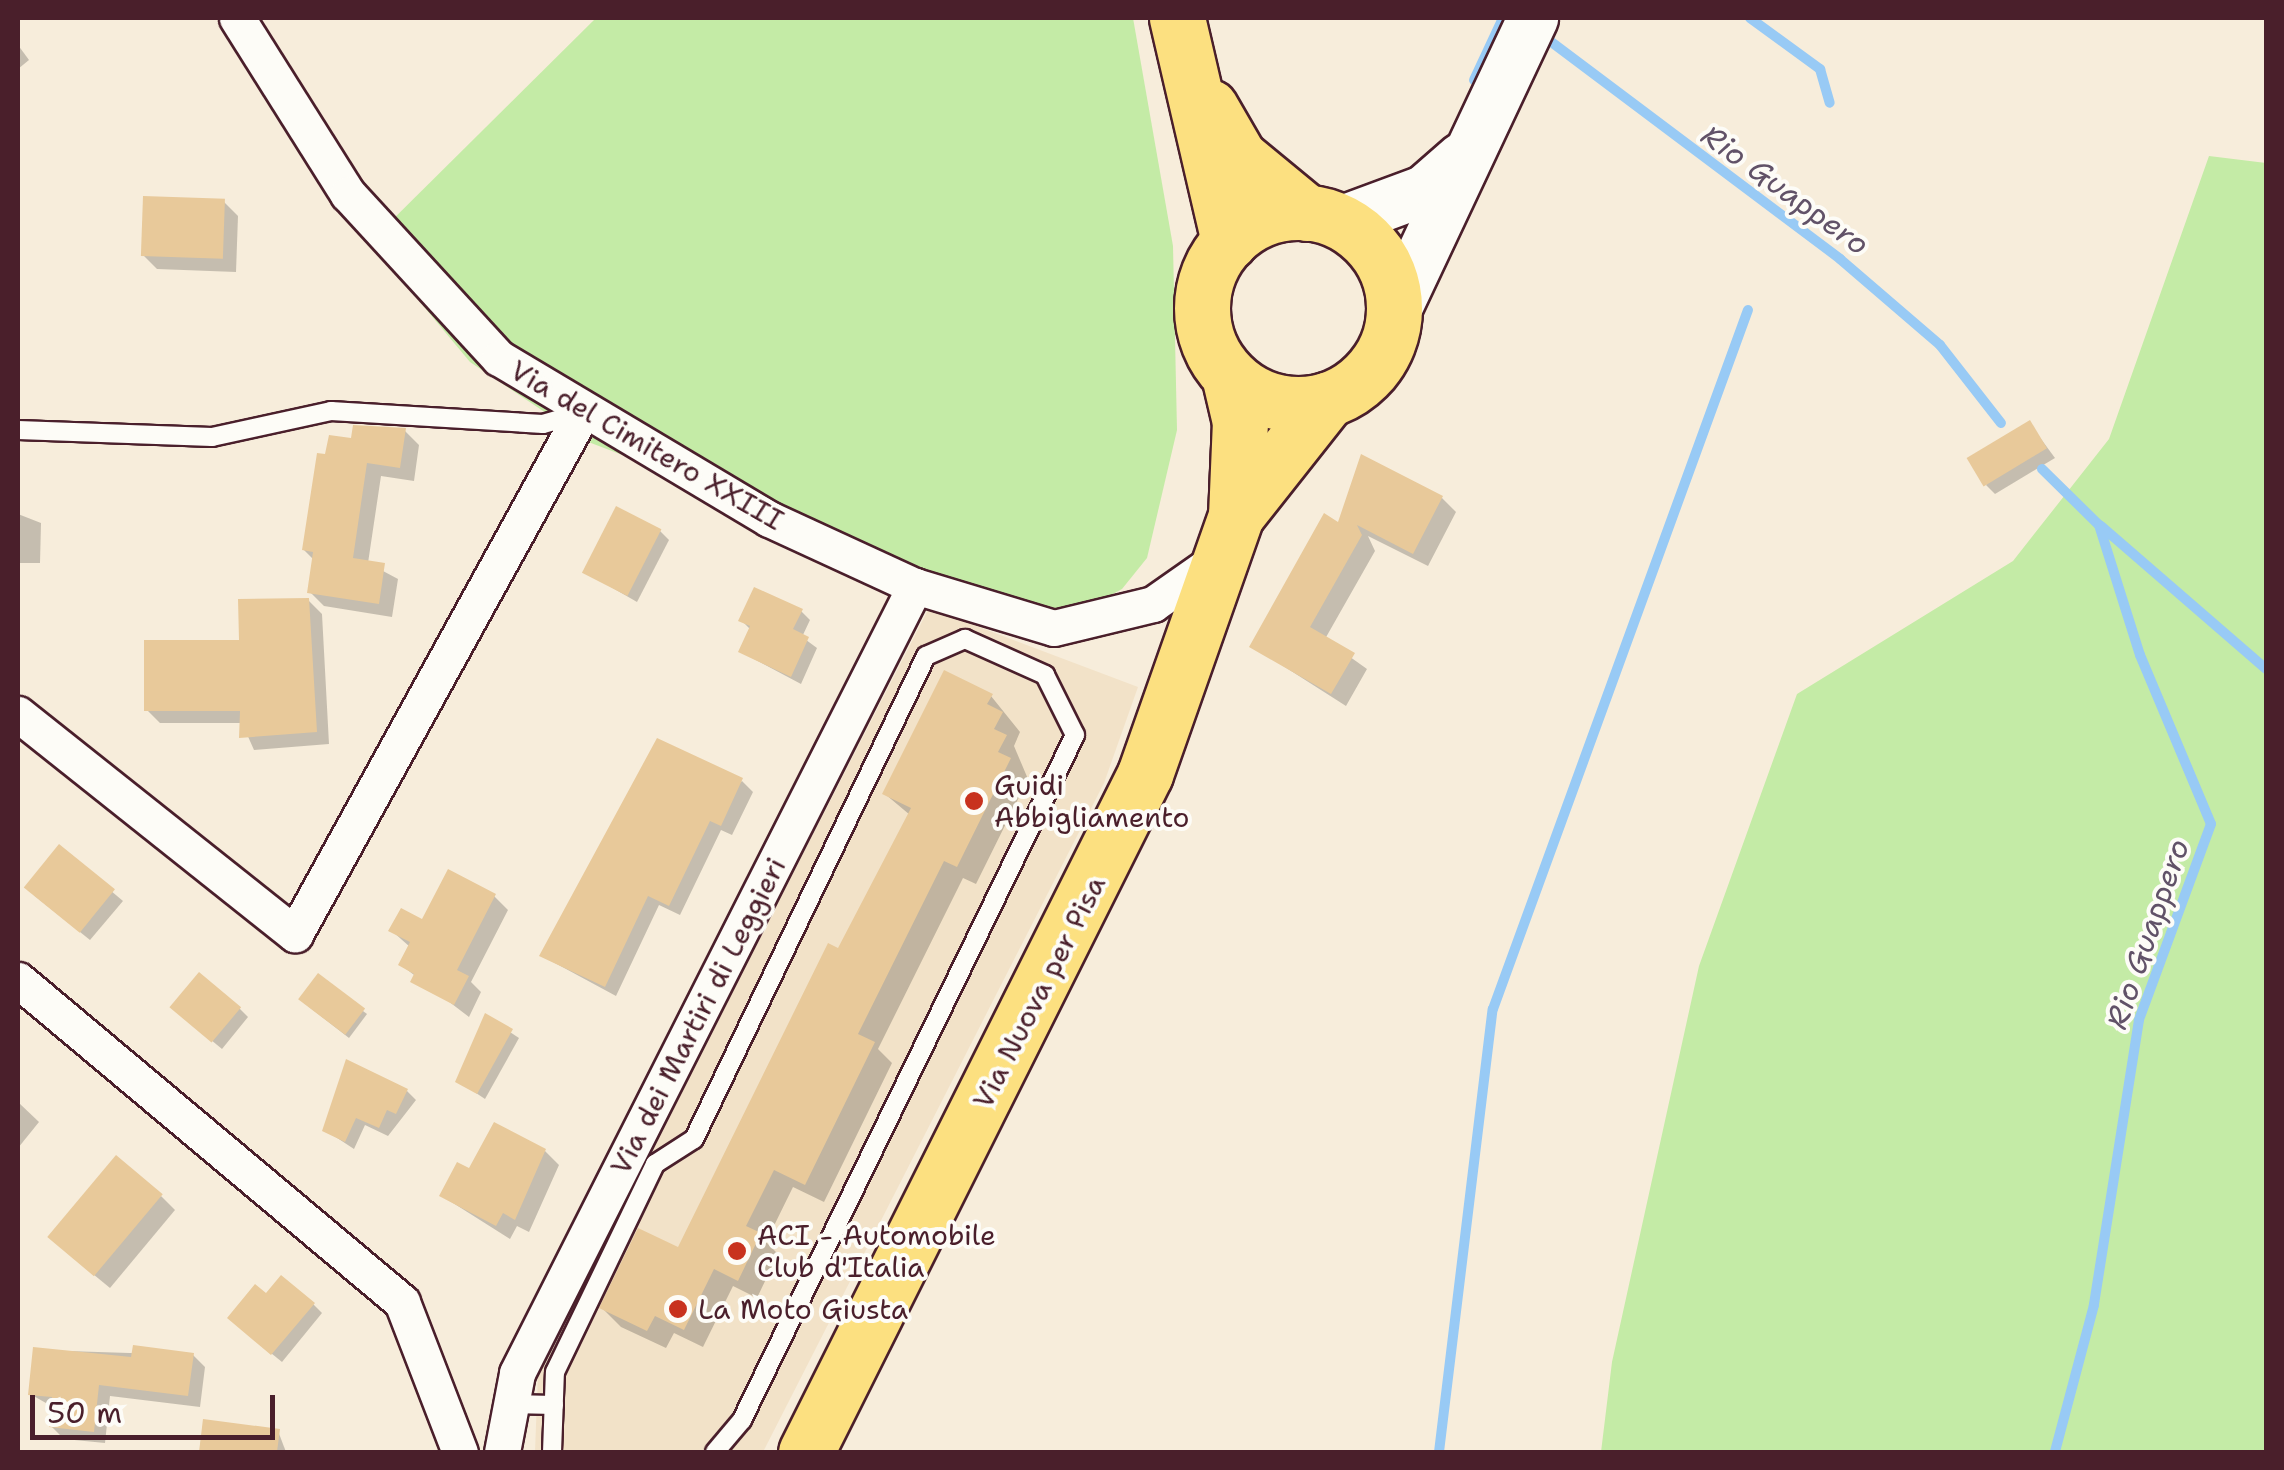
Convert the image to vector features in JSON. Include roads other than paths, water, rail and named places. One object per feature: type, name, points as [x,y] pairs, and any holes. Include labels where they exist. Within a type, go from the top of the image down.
[{"type":"main road","points":[[1177,18],[1196,83],[1229,242]]},
{"type":"main road","points":[[1230,534],[1328,399],[1374,367],[1466,154],[1523,38]]},
{"type":"main road","points":[[1196,83],[1239,157],[1324,217],[1386,268],[1394,314]]},
{"type":"main road","points":[[1230,534],[1240,422],[1229,375],[1202,316],[1208,276],[1229,242],[1269,217],[1324,217],[1440,182],[1466,154]]},
{"type":"main road","points":[[1229,375],[1276,401],[1328,399]]},
{"type":"main road","name":"Via Nuova per Pisa","points":[[806,1452],[1107,859],[1230,534]]},
{"type":"street","name":"Via del Cimitero XXIII","points":[[238,18],[348,194],[432,294],[499,358],[582,413],[769,519],[915,586],[1017,624],[1086,626],[1182,590],[1230,534]]},
{"type":"street","points":[[18,714],[295,934],[582,413]]},
{"type":"street","name":"Via dei Martiri di Leggieri","points":[[502,1452],[517,1373],[915,586]]},
{"type":"street","points":[[18,980],[402,1302],[460,1452]]},
{"type":"lane","points":[[18,430],[212,437],[331,411],[543,424],[582,413]]},
{"type":"lane","points":[[552,1452],[555,1372],[655,1164],[694,1139],[926,656],[965,639],[1045,675],[1075,735],[742,1420],[716,1452]]},
{"type":"lane","points":[[511,1404],[554,1406]]},
{"type":"waterway","points":[[1474,80],[1503,18]]},
{"type":"waterway","points":[[1750,18],[1820,69],[1830,103]]},
{"type":"waterway","name":"Rio Guappero","points":[[1542,35],[1840,259],[1940,345],[2001,423]]},
{"type":"waterway","points":[[1439,1452],[1493,1009],[1748,310]]},
{"type":"waterway","name":"Rio Guappero","points":[[2042,469],[2099,525],[2140,655],[2211,824],[2139,1020],[2094,1305],[2055,1452]]},
{"type":"waterway","points":[[2101,526],[2266,669]]},
{"type":"place","name":"Guidi Abbigliamento","points":[[974,801]]},
{"type":"place","name":"ACI - Automobile Club d'Italia","points":[[737,1251]]},
{"type":"place","name":"La Moto Giusta","points":[[678,1309]]}]
